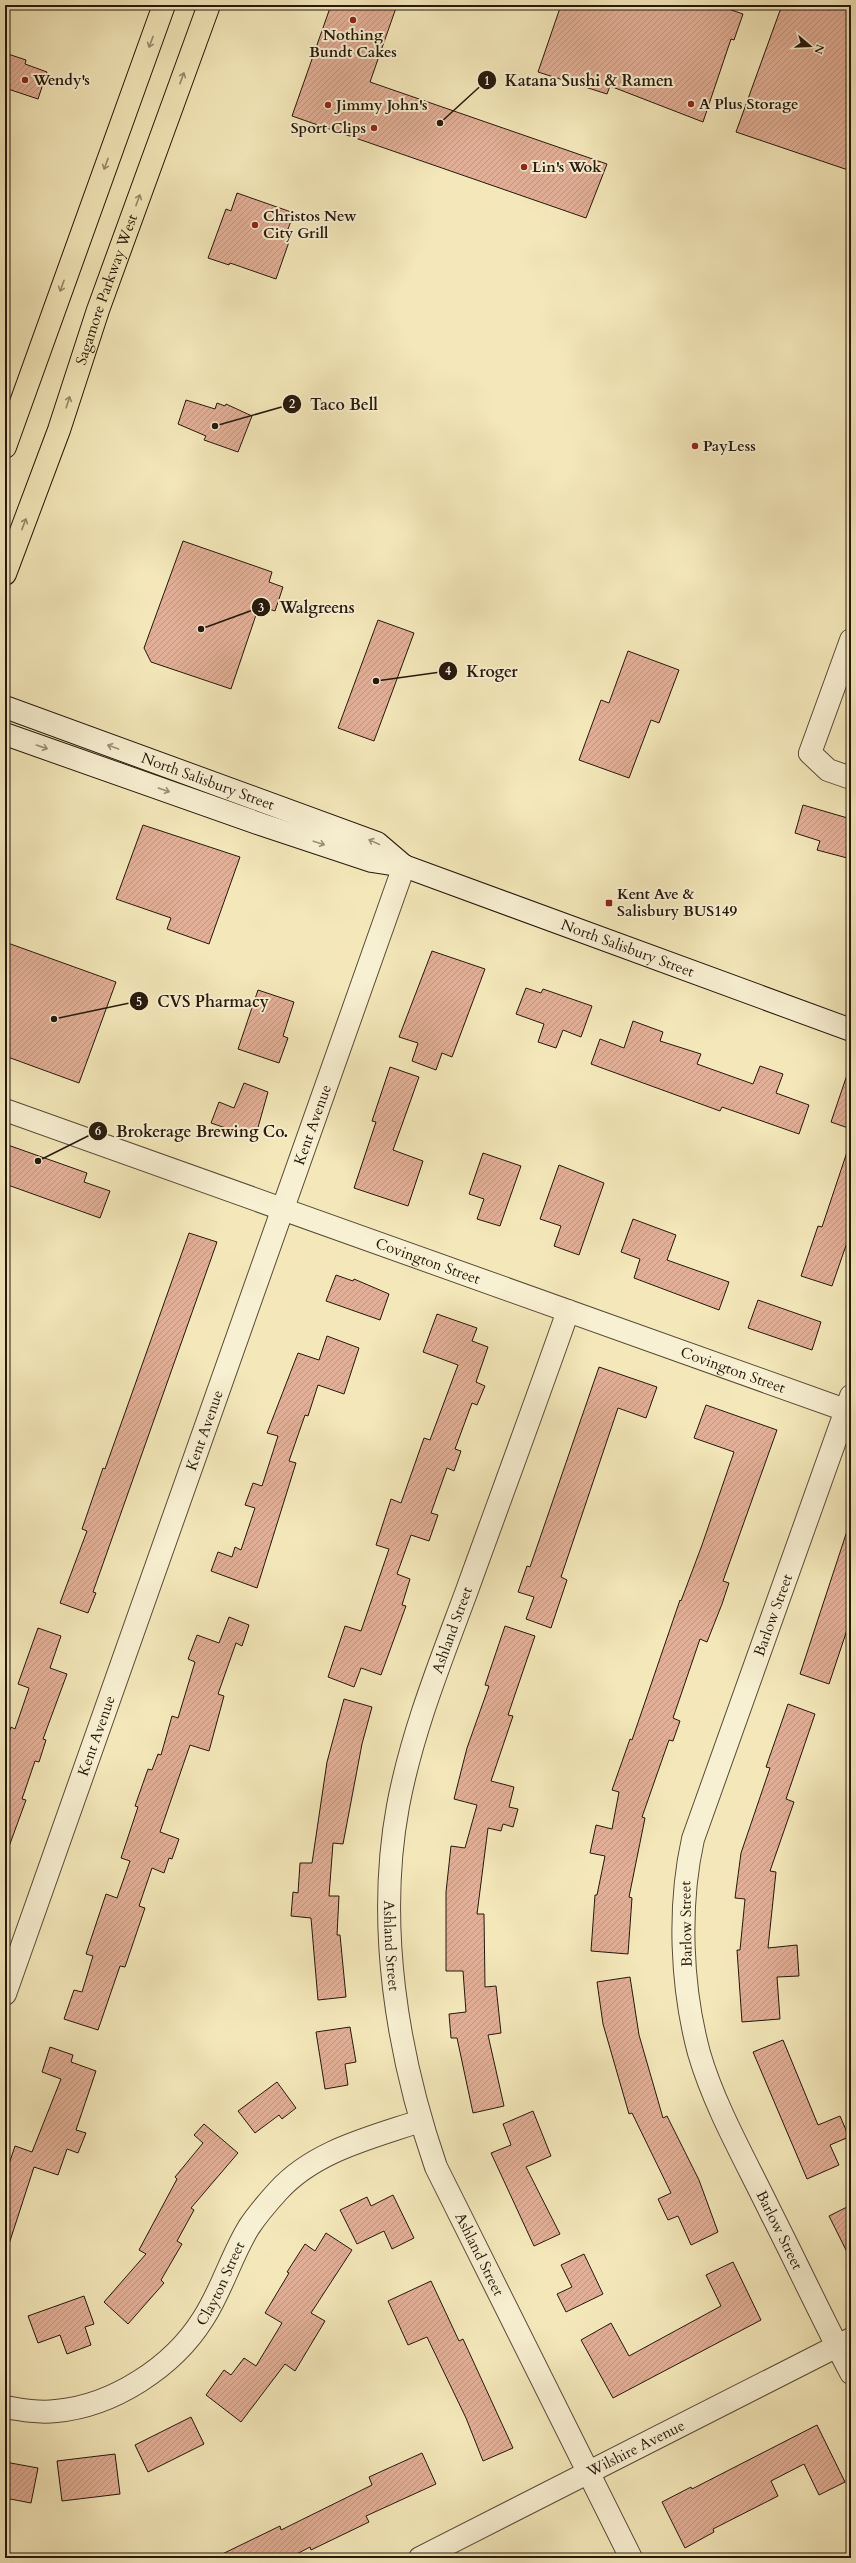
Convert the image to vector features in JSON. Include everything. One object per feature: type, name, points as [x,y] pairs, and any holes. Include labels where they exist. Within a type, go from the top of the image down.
[{"type":"highway","points":[[5,446],[164,5]]},
{"type":"highway","name":"Sagamore Parkway West","points":[[5,574],[59,430],[98,310],[209,5]]},
{"type":"street","points":[[851,640],[810,754],[828,770],[851,778]]},
{"type":"street","name":"North Salisbury Street","points":[[5,707],[378,842],[404,866]]},
{"type":"street","name":"North Salisbury Street","points":[[5,734],[263,825],[372,860],[404,866],[851,1030]]},
{"type":"street","name":"Kent Avenue","points":[[5,1994],[404,866]]},
{"type":"street","name":"Covington Street","points":[[5,1110],[568,1311],[849,1406]]},
{"type":"street","name":"Ashland Street","points":[[568,1311],[423,1710],[398,1807],[392,1862],[389,1939],[396,2008],[420,2121],[436,2167],[631,2558]]},
{"type":"street","name":"Barlow Street","points":[[849,1406],[693,1840],[684,1888],[683,1922],[686,1971],[699,2053],[720,2108],[844,2342],[851,2373]]},
{"type":"street","name":"Clayton Street","points":[[5,2407],[56,2411],[84,2406],[119,2392],[150,2374],[182,2347],[204,2319],[250,2226],[279,2190],[306,2168],[340,2148],[420,2121]]},
{"type":"street","name":"Wilshire Avenue","points":[[420,2558],[844,2342]]},
{"type":"building","points":[[331,5],[397,5],[370,82],[607,164],[586,218],[292,116]]},
{"type":"building","points":[[561,5],[717,5],[743,14],[734,40],[731,39],[703,122],[610,86],[607,94],[538,72]]},
{"type":"building","points":[[782,5],[851,5],[851,171],[736,132]]},
{"type":"building","name":"Wendy's","points":[[8,54],[26,60],[25,64],[47,72],[38,99],[5,88],[5,63]]},
{"type":"building","name":"Christos New City Grill","points":[[237,193],[294,213],[285,237],[290,239],[276,279],[230,263],[229,265],[208,258],[226,209],[231,211]]},
{"type":"building","points":[[186,400],[215,409],[217,403],[225,406],[226,404],[252,416],[238,452],[204,440],[206,436],[178,424]]},
{"type":"building","points":[[183,541],[272,572],[269,582],[283,587],[275,611],[259,606],[231,689],[151,662],[144,648]]},
{"type":"building","points":[[378,620],[414,633],[374,741],[338,728]]},
{"type":"building","points":[[628,651],[679,670],[659,723],[651,720],[629,778],[579,760],[601,700],[609,703]]},
{"type":"building","points":[[803,805],[851,819],[851,859],[817,850],[820,841],[795,833]]},
{"type":"building","points":[[143,825],[240,857],[209,944],[167,929],[171,918],[116,899]]},
{"type":"building","points":[[5,942],[116,982],[79,1083],[5,1056]]},
{"type":"building","points":[[432,951],[485,969],[452,1057],[442,1053],[436,1070],[412,1061],[418,1043],[399,1037]]},
{"type":"building","points":[[526,988],[541,993],[543,989],[592,1006],[581,1037],[563,1030],[556,1048],[538,1042],[544,1024],[516,1014]]},
{"type":"building","points":[[258,990],[294,1002],[283,1036],[288,1038],[279,1063],[238,1049]]},
{"type":"building","points":[[633,1021],[663,1032],[660,1041],[701,1054],[697,1064],[753,1084],[760,1066],[783,1074],[776,1093],[809,1105],[799,1134],[722,1107],[720,1111],[591,1064],[600,1039],[624,1048]]},
{"type":"building","points":[[390,1067],[419,1077],[393,1150],[423,1161],[408,1206],[354,1188],[376,1122],[372,1121]]},
{"type":"building","points":[[848,1072],[851,1073],[851,1129],[831,1122]]},
{"type":"building","points":[[244,1083],[268,1092],[255,1138],[211,1123],[219,1102],[234,1108]]},
{"type":"building","points":[[5,1144],[87,1173],[84,1182],[110,1191],[100,1218],[5,1184]]},
{"type":"building","points":[[848,1149],[851,1150],[851,1231],[832,1286],[801,1276],[818,1226],[822,1227]]},
{"type":"building","points":[[483,1153],[521,1166],[500,1226],[477,1219],[484,1199],[469,1194]]},
{"type":"building","points":[[559,1165],[604,1183],[579,1255],[554,1246],[561,1226],[540,1219]]},
{"type":"building","points":[[633,1219],[676,1235],[667,1260],[729,1282],[719,1310],[634,1278],[640,1259],[621,1252]]},
{"type":"building","points":[[189,1233],[217,1242],[93,1592],[96,1593],[88,1613],[60,1603],[87,1531],[82,1529],[103,1468],[105,1469]]},
{"type":"building","points":[[336,1275],[353,1281],[354,1279],[389,1294],[380,1320],[326,1301]]},
{"type":"building","points":[[758,1300],[821,1322],[812,1350],[748,1328]]},
{"type":"building","points":[[437,1314],[477,1328],[472,1341],[488,1347],[476,1382],[485,1386],[477,1405],[472,1403],[455,1449],[461,1451],[454,1471],[447,1468],[431,1513],[438,1515],[429,1541],[411,1535],[397,1574],[410,1579],[402,1605],[406,1606],[381,1675],[361,1668],[354,1687],[328,1677],[345,1626],[361,1631],[389,1549],[376,1545],[391,1499],[401,1503],[424,1438],[430,1440],[458,1365],[423,1352]]},
{"type":"building","points":[[327,1336],[359,1348],[344,1394],[318,1385],[308,1416],[305,1415],[289,1461],[296,1463],[257,1588],[211,1571],[218,1552],[232,1557],[235,1547],[241,1550],[255,1508],[245,1505],[253,1483],[262,1486],[278,1436],[267,1433],[298,1353],[319,1360]]},
{"type":"building","points":[[599,1367],[657,1387],[646,1418],[618,1408],[561,1577],[567,1580],[551,1628],[526,1619],[534,1597],[518,1592],[527,1566],[530,1567]]},
{"type":"building","points":[[706,1405],[777,1430],[723,1581],[729,1583],[722,1604],[707,1642],[700,1639],[673,1718],[680,1721],[673,1741],[669,1740],[642,1817],[645,1818],[629,1897],[632,1898],[628,1954],[591,1951],[595,1895],[597,1895],[605,1856],[590,1853],[596,1825],[612,1829],[619,1792],[612,1790],[630,1739],[632,1740],[680,1600],[681,1601],[702,1545],[734,1452],[694,1438]]},
{"type":"building","points":[[848,1528],[851,1529],[851,1618],[829,1684],[800,1674]]},
{"type":"building","points":[[229,1617],[249,1625],[242,1646],[236,1643],[218,1694],[224,1696],[209,1751],[190,1745],[160,1832],[179,1839],[172,1859],[169,1858],[164,1873],[152,1868],[139,1906],[145,1908],[125,1967],[120,1966],[98,2030],[64,2019],[74,1990],[82,1992],[93,1956],[86,1954],[106,1894],[117,1898],[130,1861],[121,1858],[138,1807],[135,1806],[148,1769],[152,1770],[158,1754],[161,1755],[172,1716],[178,1718],[195,1662],[188,1659],[197,1635],[219,1643]]},
{"type":"building","points":[[505,1626],[535,1636],[508,1715],[513,1716],[491,1781],[514,1787],[509,1807],[518,1809],[513,1827],[503,1824],[501,1831],[488,1828],[477,1914],[484,1914],[485,1987],[496,1986],[501,2033],[488,2035],[504,2106],[473,2113],[457,2038],[451,2038],[449,2014],[466,2012],[463,1971],[446,1971],[446,1892],[451,1846],[465,1848],[477,1805],[454,1799],[467,1748],[489,1686],[485,1685]]},
{"type":"building","points":[[38,1628],[61,1636],[50,1668],[67,1674],[43,1739],[46,1740],[39,1762],[35,1761],[22,1799],[26,1800],[7,1852],[5,1852],[5,1744],[11,1727],[15,1729],[29,1688],[18,1684]]},
{"type":"building","points":[[344,1699],[372,1707],[362,1744],[343,1844],[333,1843],[329,1896],[339,1896],[337,1935],[340,1935],[346,1997],[318,2000],[311,1918],[291,1916],[293,1892],[298,1893],[300,1863],[312,1863],[327,1762]]},
{"type":"building","points":[[788,1704],[815,1714],[786,1799],[794,1802],[770,1871],[776,1872],[768,1948],[797,1945],[799,1976],[777,1977],[780,2019],[742,2022],[737,1950],[740,1950],[745,1899],[735,1898],[741,1853],[770,1768],[766,1767]]},
{"type":"building","points":[[630,1977],[639,2035],[663,2118],[667,2116],[699,2180],[718,2232],[691,2245],[678,2216],[668,2220],[658,2199],[671,2193],[632,2113],[629,2114],[603,2024],[597,1982]]},
{"type":"building","points":[[350,2027],[356,2062],[345,2064],[348,2085],[325,2089],[316,2032]]},
{"type":"building","points":[[783,2040],[818,2125],[840,2116],[849,2137],[830,2145],[839,2165],[807,2179],[753,2052]]},
{"type":"building","points":[[50,2047],[73,2055],[71,2062],[96,2071],[76,2130],[86,2133],[78,2153],[67,2149],[58,2175],[34,2167],[8,2247],[5,2246],[5,2176],[15,2146],[32,2152],[61,2079],[42,2072]]},
{"type":"building","points":[[277,2082],[296,2108],[282,2119],[279,2115],[255,2133],[238,2111]]},
{"type":"building","points":[[533,2111],[551,2156],[526,2167],[560,2234],[534,2246],[491,2153],[511,2145],[503,2124]]},
{"type":"building","points":[[204,2124],[238,2153],[191,2208],[194,2210],[177,2241],[182,2244],[161,2280],[164,2283],[128,2324],[104,2302],[146,2254],[139,2250],[177,2179],[175,2177],[203,2143],[194,2135]]},
{"type":"building","points":[[393,2195],[414,2238],[392,2249],[384,2231],[357,2244],[340,2210],[367,2197],[371,2206]]},
{"type":"building","points":[[851,2205],[851,2260],[829,2216]]},
{"type":"building","points":[[326,2233],[352,2250],[311,2313],[325,2321],[295,2371],[285,2364],[241,2422],[206,2395],[224,2370],[231,2375],[244,2358],[256,2366],[282,2323],[265,2313],[289,2273],[287,2272],[305,2244],[315,2251]]},
{"type":"building","points":[[584,2254],[603,2294],[566,2312],[557,2294],[572,2287],[561,2265]]},
{"type":"building","points":[[733,2262],[761,2320],[613,2398],[581,2340],[611,2323],[629,2356],[721,2306],[706,2275]]},
{"type":"building","points":[[431,2281],[459,2341],[463,2339],[513,2448],[483,2461],[466,2418],[427,2337],[408,2345],[388,2301]]},
{"type":"building","points":[[84,2296],[94,2324],[85,2327],[91,2345],[67,2354],[60,2335],[38,2343],[28,2316]]},
{"type":"building","points":[[191,2417],[204,2444],[148,2472],[135,2445]]},
{"type":"building","points":[[817,2425],[845,2482],[819,2495],[804,2464],[771,2481],[778,2496],[713,2529],[714,2532],[685,2548],[662,2502],[691,2487],[692,2489]]},
{"type":"building","points":[[422,2453],[436,2484],[366,2516],[369,2522],[311,2550],[310,2547],[289,2558],[214,2558],[280,2526],[281,2530],[372,2485],[369,2477]]},
{"type":"building","points":[[115,2454],[120,2494],[62,2501],[57,2461]]},
{"type":"building","points":[[5,2462],[38,2468],[31,2503],[5,2498]]},
{"type":"place","name":"Nothing Bundt Cakes","points":[[353,20]]},
{"type":"place","name":"Wendy's","points":[[25,80]]},
{"type":"place","name":"A Plus Storage","points":[[691,104]]},
{"type":"place","name":"Jimmy John's","points":[[328,105]]},
{"type":"place","name":"Katana Sushi & Ramen","points":[[440,123]]},
{"type":"place","name":"Sport Clips","points":[[374,128]]},
{"type":"place","name":"Lin's Wok","points":[[524,167]]},
{"type":"place","name":"Christos New City Grill","points":[[255,225]]},
{"type":"place","name":"Taco Bell","points":[[215,426]]},
{"type":"place","name":"PayLess","points":[[695,446]]},
{"type":"place","name":"Walgreens","points":[[201,629]]},
{"type":"place","name":"Kroger","points":[[376,681]]},
{"type":"place","name":"Kent Ave & Salisbury BUS149","points":[[609,903]]},
{"type":"place","name":"CVS Pharmacy","points":[[54,1019]]},
{"type":"place","name":"Brokerage Brewing Co.","points":[[38,1161]]}]
